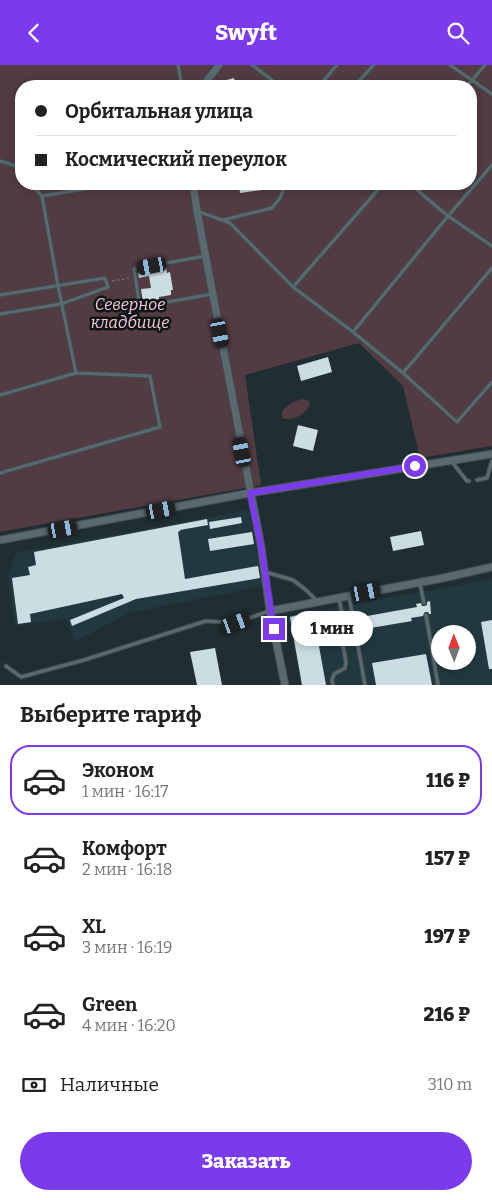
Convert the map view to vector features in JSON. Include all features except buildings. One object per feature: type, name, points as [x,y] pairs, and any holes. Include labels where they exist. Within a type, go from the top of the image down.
[{"type":"street","points":[[207,80],[218,65]]},
{"type":"street","points":[[194,190],[285,685]]},
{"type":"street","points":[[0,540],[250,493],[492,454]]},
{"type":"street","points":[[270,611],[492,567]]},
{"type":"lane","points":[[178,65],[181,80]]},
{"type":"lane","points":[[252,65],[272,80]]},
{"type":"lane","points":[[323,80],[337,65]]},
{"type":"lane","points":[[360,80],[374,65]]},
{"type":"lane","points":[[450,65],[472,80],[485,65]]},
{"type":"lane","points":[[477,84],[492,94]]},
{"type":"lane","points":[[0,161],[15,166]]},
{"type":"lane","points":[[477,182],[492,165]]},
{"type":"lane","points":[[36,190],[42,196],[61,304],[76,373]]},
{"type":"lane","points":[[42,196],[78,190]]},
{"type":"lane","points":[[222,220],[272,208],[283,190]]},
{"type":"lane","points":[[293,287],[378,190]]},
{"type":"lane","points":[[417,190],[448,216],[492,246]]},
{"type":"lane","points":[[353,332],[470,190]]},
{"type":"lane","points":[[197,211],[230,223],[293,287],[353,332],[457,422],[492,382]]},
{"type":"lane","points":[[205,256],[134,269],[140,307],[213,294]]},
{"type":"lane","points":[[402,373],[492,267]]},
{"type":"lane","points":[[0,295],[105,278],[108,287],[61,304],[0,314]]},
{"type":"lane","points":[[0,395],[76,373],[150,375],[160,427],[0,473]]},
{"type":"lane","points":[[451,461],[469,481]]},
{"type":"lane","points":[[477,480],[487,478],[492,461]]},
{"type":"lane","points":[[265,572],[293,580],[317,601]]},
{"type":"lane","points":[[420,582],[424,603]]},
{"type":"lane","points":[[348,596],[365,685]]},
{"type":"lane","points":[[333,685],[332,679],[334,674],[344,667],[346,662],[338,619],[342,614],[339,597]]},
{"type":"lane","points":[[6,666],[21,677],[84,660],[206,621],[236,623],[270,611]]},
{"type":"lane","points":[[426,615],[438,685]]},
{"type":"path","points":[[106,282],[135,277]]},
{"type":"shaded area","points":[[249,510],[263,586],[128,613],[75,642],[66,619],[15,626],[8,576],[16,553]]},
{"type":"shaded area","points":[[492,579],[492,685],[301,685],[288,616]]},
{"type":"green space","name":"Северное кладбище","points":[[0,65],[492,65],[492,446],[420,458],[403,386],[359,343],[245,375],[261,485],[0,532]]},
{"type":"green space","points":[[302,399],[310,403],[303,414],[290,419],[282,418],[282,412],[286,407]]},
{"type":"route","points":[[274,629],[261,546],[250,493],[415,466]]}]
